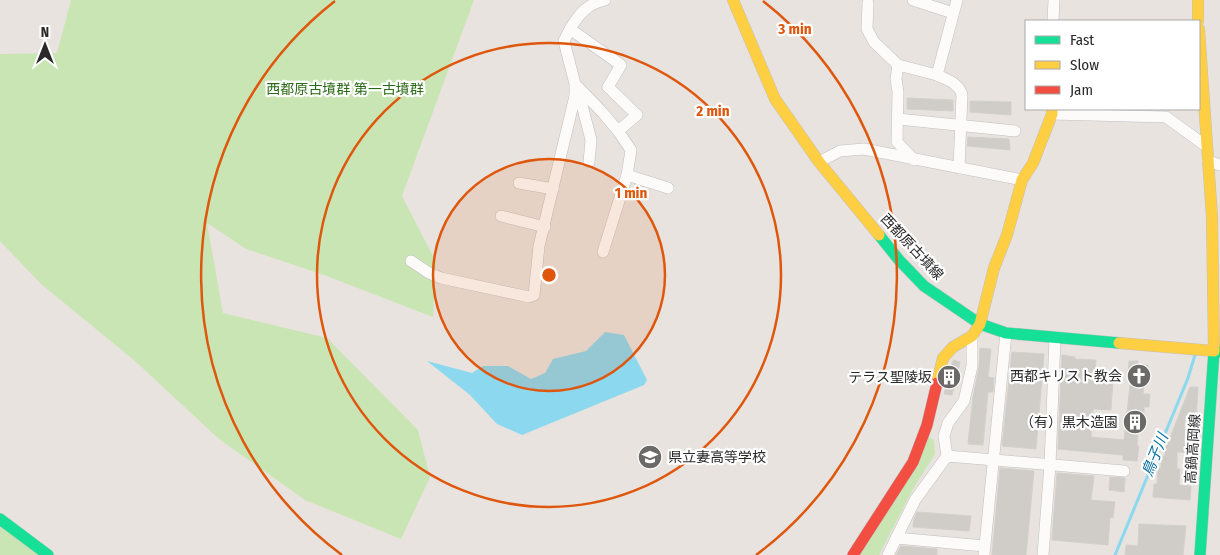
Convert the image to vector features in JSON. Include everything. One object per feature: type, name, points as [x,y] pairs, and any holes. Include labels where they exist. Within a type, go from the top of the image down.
[{"type":"street","points":[[411,261],[429,273],[441,278],[529,298],[534,295],[539,246],[575,96],[564,41],[581,11],[595,2],[604,0]]},
{"type":"street","name":"西都原古墳線","points":[[733,0],[775,99],[819,162],[899,260],[924,286],[980,324],[1006,332],[1217,352]]},
{"type":"street","points":[[913,0],[953,13]]},
{"type":"street","points":[[937,75],[957,0]]},
{"type":"street","points":[[1054,0],[1054,20]]},
{"type":"street","points":[[1198,0],[1198,20]]},
{"type":"street","points":[[868,3],[867,29],[874,42],[898,65],[937,75],[961,88],[959,168]]},
{"type":"street","points":[[570,29],[620,65],[608,87],[637,115],[618,131]]},
{"type":"street","name":"高鍋高岡線","points":[[1200,46],[1206,146],[1216,217],[1217,352],[1200,555]]},
{"type":"street","points":[[898,65],[896,79],[898,92],[897,142],[914,160]]},
{"type":"street","points":[[574,84],[603,113],[631,150],[627,175],[603,252]]},
{"type":"street","points":[[575,96],[581,101],[591,140],[589,162]]},
{"type":"street","points":[[853,555],[913,462],[927,425],[943,358],[953,348],[972,336],[980,324],[994,268],[1007,235],[1022,180],[1033,163],[1052,111],[1160,113],[1206,146]]},
{"type":"street","points":[[898,119],[1015,131]]},
{"type":"street","points":[[819,162],[840,151],[864,149],[1022,180]]},
{"type":"street","points":[[1208,161],[1220,165]]},
{"type":"street","points":[[627,175],[668,188]]},
{"type":"street","points":[[519,183],[553,189]]},
{"type":"street","points":[[501,216],[545,227]]},
{"type":"street","points":[[896,538],[984,551],[1006,332]]},
{"type":"street","points":[[888,555],[915,500],[947,456],[944,436],[948,422],[964,402],[972,366],[972,336]]},
{"type":"street","points":[[1043,555],[1050,465],[1055,338]]},
{"type":"street","points":[[1208,449],[1220,450]]},
{"type":"street","points":[[947,456],[1124,471]]},
{"type":"street","points":[[0,519],[48,555]]},
{"type":"green space","name":"西都原古墳群 第一古墳群","points":[[71,0],[474,0],[402,196],[436,262],[433,317],[324,275],[246,249],[207,223],[223,313],[327,338],[418,430],[430,477],[401,539],[305,500],[219,439],[135,361],[41,284],[0,241],[0,54],[57,53]]},
{"type":"green space","points":[[927,436],[934,440],[935,454],[913,489],[879,555],[857,555]]},
{"type":"green space","points":[[0,519],[48,555],[0,555]]},
{"type":"water","points":[[605,332],[624,335],[647,380],[644,385],[522,435],[497,424],[470,395],[427,361],[472,373],[483,366],[508,366],[531,379],[545,373],[553,359],[586,351]]},
{"type":"building","points":[[907,98],[953,100],[953,111],[907,109]]},
{"type":"building","points":[[970,101],[1011,102],[1011,115],[970,112]]},
{"type":"building","points":[[968,137],[1009,139],[1010,150],[967,146]]},
{"type":"building","points":[[980,348],[991,349],[988,377],[994,378],[993,392],[988,392],[983,445],[968,444]]},
{"type":"building","points":[[1012,352],[1044,354],[1036,449],[1002,446]]},
{"type":"building","points":[[1062,355],[1075,357],[1075,359],[1096,360],[1094,378],[1113,379],[1111,410],[1093,409],[1091,437],[1124,440],[1131,376],[1128,376],[1129,361],[1138,361],[1138,365],[1148,365],[1143,394],[1150,394],[1149,407],[1144,407],[1144,430],[1138,430],[1137,446],[1139,446],[1137,461],[1123,460],[1123,455],[1058,449]]},
{"type":"building","points":[[954,360],[960,362],[952,395],[944,394],[952,363]]},
{"type":"building","points":[[1190,387],[1198,387],[1196,419],[1185,419],[1184,444],[1195,445],[1195,453],[1177,452],[1177,469],[1180,469],[1179,485],[1191,486],[1190,500],[1153,497],[1154,484],[1157,484],[1158,468],[1161,468],[1161,456],[1165,456],[1166,443],[1168,443]]},
{"type":"building","points":[[1000,468],[1034,471],[1026,555],[992,555]]},
{"type":"building","points":[[1057,473],[1094,476],[1091,500],[1115,502],[1113,518],[1110,517],[1108,545],[1052,540]]},
{"type":"building","points":[[1110,477],[1125,478],[1124,492],[1109,490]]},
{"type":"building","points":[[917,512],[971,516],[969,531],[913,527]]},
{"type":"building","points":[[1139,524],[1186,526],[1183,555],[1125,555],[1126,545],[1138,546]]},
{"type":"building","points":[[901,546],[937,549],[937,555],[896,555]]},
{"type":"waterway","name":"鳥子川","points":[[1115,555],[1188,378],[1195,355]]},
{"type":"traffic: fast","points":[[879,235],[899,260],[924,286],[980,324],[1006,333],[1119,343]]},
{"type":"traffic: fast","points":[[1200,555],[1214,351],[1220,352]]},
{"type":"traffic: fast","points":[[0,519],[48,555]]},
{"type":"traffic: slow","points":[[733,0],[775,99],[819,162],[879,235]]},
{"type":"traffic: slow","points":[[1198,0],[1198,20]]},
{"type":"traffic: slow","points":[[1119,343],[1214,351],[1212,217],[1200,43]]},
{"type":"traffic: slow","points":[[937,383],[943,358],[953,347],[972,336],[980,324],[994,268],[1007,235],[1022,180],[1033,163],[1052,110]]},
{"type":"traffic: jam","points":[[853,555],[913,462],[927,425],[937,383]]},
{"type":"place","name":"西都キリスト教会","points":[[1139,376]]},
{"type":"place","name":"テラス聖陵坂","points":[[949,377]]},
{"type":"place","name":"（有）黒木造園","points":[[1135,422]]},
{"type":"place","name":"県立妻高等学校","points":[[650,457]]}]
